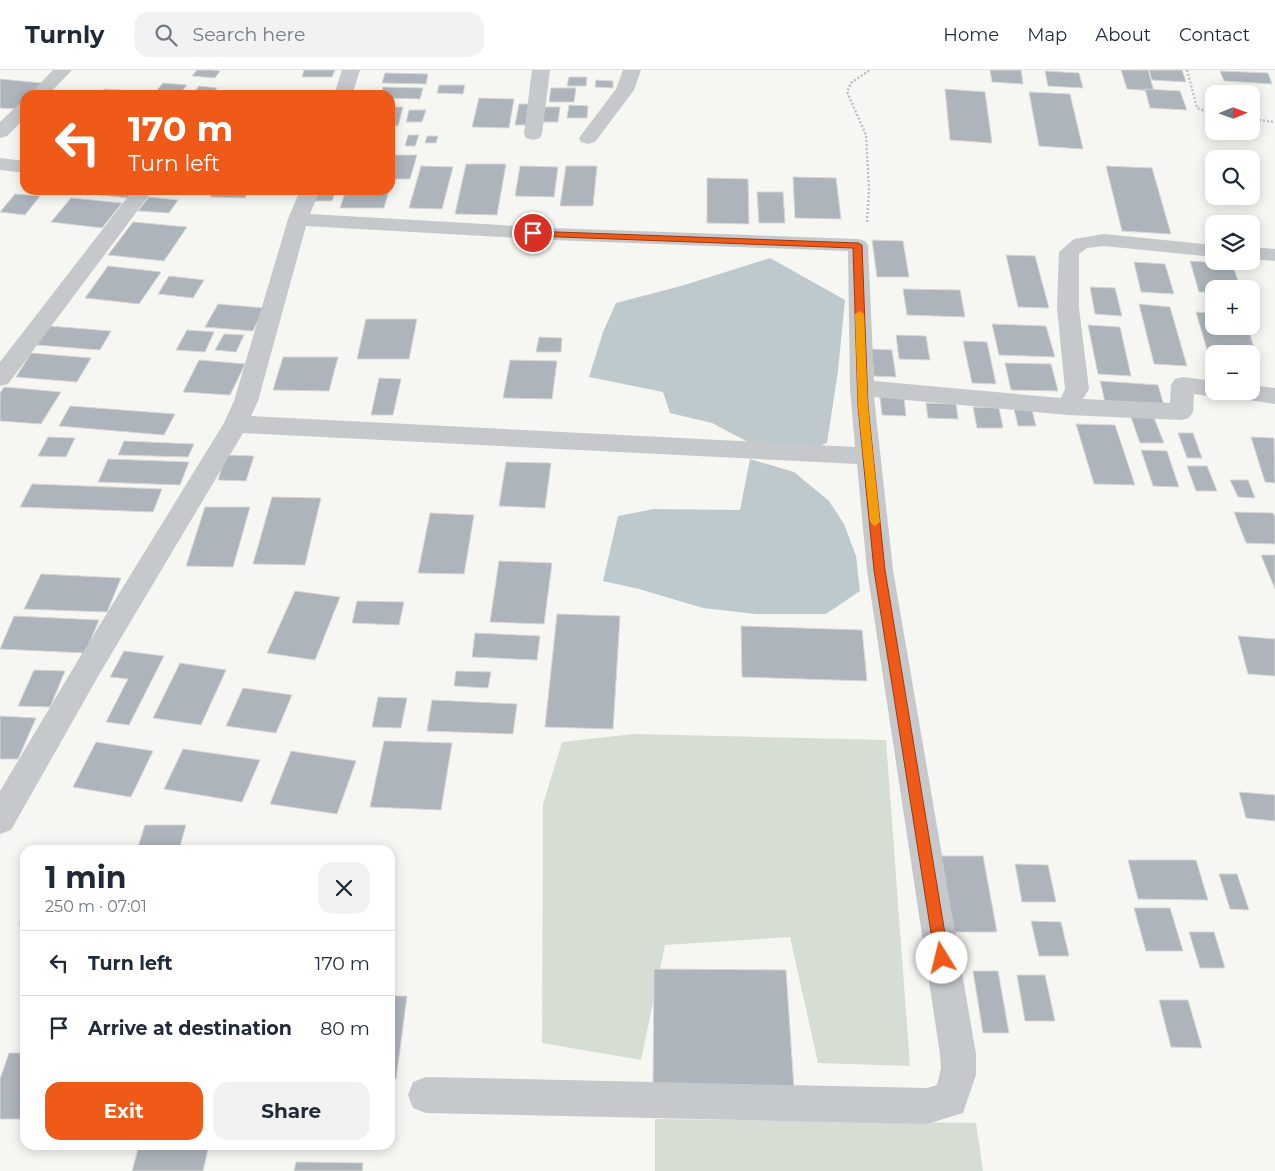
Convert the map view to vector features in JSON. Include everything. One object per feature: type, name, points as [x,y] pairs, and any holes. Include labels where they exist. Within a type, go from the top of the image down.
[{"type":"street","points":[[43,90],[63,70]]},
{"type":"street","points":[[345,90],[351,70]]},
{"type":"street","points":[[533,134],[541,70]]},
{"type":"street","points":[[588,138],[625,90],[632,70]]},
{"type":"street","points":[[0,132],[20,113]]},
{"type":"street","points":[[0,164],[20,166]]},
{"type":"street","points":[[0,378],[139,195]]},
{"type":"street","points":[[0,820],[90,665],[236,424],[246,401],[298,219],[308,195]]},
{"type":"street","points":[[298,219],[552,234],[858,245],[862,388],[880,570],[952,1025],[959,1055],[959,1078],[950,1100],[927,1106],[426,1096]]},
{"type":"street","points":[[1068,407],[1077,389],[1068,308],[1069,252],[1081,243],[1104,240],[1205,250]]},
{"type":"street","points":[[1260,254],[1275,255]]},
{"type":"street","points":[[862,388],[1068,407],[1181,412],[1183,385],[1205,388]]},
{"type":"street","points":[[1260,394],[1275,396]]},
{"type":"street","points":[[236,424],[868,456]]},
{"type":"path","points":[[858,245],[866,231],[869,189],[866,135],[847,92],[851,83],[870,70]]},
{"type":"path","points":[[1187,70],[1197,108],[1205,111]]},
{"type":"path","points":[[1260,120],[1275,122]]},
{"type":"shaded area","points":[[770,258],[845,300],[838,371],[827,443],[794,455],[746,441],[712,423],[670,413],[663,392],[589,377],[603,332],[616,303],[681,286]]},
{"type":"shaded area","points":[[750,459],[794,472],[829,501],[844,524],[856,556],[860,591],[826,614],[756,614],[703,608],[639,589],[603,581],[618,516],[654,509],[740,510]]},
{"type":"shaded area","points":[[633,734],[886,740],[910,1066],[818,1063],[790,937],[665,945],[641,1060],[542,1043],[543,804],[562,742]]},
{"type":"shaded area","points":[[655,1119],[976,1123],[983,1171],[655,1171]]},
{"type":"building","points":[[197,70],[220,71],[215,78],[192,76]]},
{"type":"building","points":[[304,70],[335,70],[332,77],[302,77]]},
{"type":"building","points":[[990,70],[1021,70],[1023,84],[992,82]]},
{"type":"building","points":[[1121,70],[1148,70],[1154,91],[1127,89]]},
{"type":"building","points":[[1149,70],[1182,70],[1186,82],[1152,80]]},
{"type":"building","points":[[1045,71],[1079,73],[1083,88],[1048,86]]},
{"type":"building","points":[[1220,71],[1268,73],[1272,84],[1224,81]]},
{"type":"building","points":[[385,73],[428,74],[426,84],[382,83]]},
{"type":"building","points":[[569,77],[587,77],[586,86],[567,86]]},
{"type":"building","points":[[0,79],[42,83],[35,90],[20,90],[20,106],[17,109],[0,108]]},
{"type":"building","points":[[596,80],[613,81],[613,88],[595,87]]},
{"type":"building","points":[[163,83],[187,85],[183,90],[157,90]]},
{"type":"building","points":[[439,85],[465,85],[463,94],[437,93]]},
{"type":"building","points":[[199,86],[217,88],[216,90],[196,90]]},
{"type":"building","points":[[383,87],[423,88],[420,99],[395,98],[395,90],[382,90]]},
{"type":"building","points":[[551,88],[576,88],[574,102],[549,102]]},
{"type":"building","points":[[945,89],[985,92],[992,143],[950,140]]},
{"type":"building","points":[[1145,89],[1180,91],[1187,110],[1150,108]]},
{"type":"building","points":[[1029,92],[1070,94],[1083,149],[1039,146]]},
{"type":"building","points":[[479,98],[514,99],[509,128],[472,127]]},
{"type":"building","points":[[519,104],[533,104],[529,125],[515,125]]},
{"type":"building","points":[[569,105],[588,106],[587,118],[567,118]]},
{"type":"building","points":[[395,107],[403,107],[398,126],[395,126]]},
{"type":"building","points":[[541,107],[560,107],[558,122],[539,122]]},
{"type":"building","points":[[409,110],[426,110],[422,122],[406,122]]},
{"type":"building","points":[[408,135],[419,135],[415,146],[405,146]]},
{"type":"building","points":[[427,136],[438,136],[436,143],[425,143]]},
{"type":"building","points":[[395,155],[417,155],[410,179],[395,179]]},
{"type":"building","points":[[466,164],[506,164],[497,215],[455,214]]},
{"type":"building","points":[[421,166],[453,167],[442,209],[409,208]]},
{"type":"building","points":[[520,166],[558,167],[554,197],[515,196]]},
{"type":"building","points":[[566,166],[597,166],[593,206],[560,206]]},
{"type":"building","points":[[1106,166],[1152,168],[1171,234],[1122,231]]},
{"type":"building","points":[[793,177],[836,178],[841,219],[795,218]]},
{"type":"building","points":[[707,178],[748,179],[749,224],[707,223]]},
{"type":"building","points":[[757,192],[783,192],[785,223],[759,223]]},
{"type":"building","points":[[15,194],[40,196],[25,215],[0,212]]},
{"type":"building","points":[[101,195],[131,195],[129,198]]},
{"type":"building","points":[[211,195],[246,195],[245,198],[210,197]]},
{"type":"building","points":[[316,195],[334,195],[332,201],[314,201]]},
{"type":"building","points":[[344,195],[388,195],[384,208],[340,208]]},
{"type":"building","points":[[149,197],[178,200],[169,213],[138,211]]},
{"type":"building","points":[[71,198],[122,203],[102,228],[51,222]]},
{"type":"building","points":[[133,222],[187,227],[164,261],[108,255]]},
{"type":"building","points":[[872,240],[903,241],[909,277],[877,277]]},
{"type":"building","points":[[1006,255],[1035,256],[1049,308],[1018,307]]},
{"type":"building","points":[[1190,261],[1205,262],[1205,270],[1234,270],[1238,280],[1205,280],[1205,292],[1199,292]]},
{"type":"building","points":[[1134,262],[1165,264],[1174,294],[1141,292]]},
{"type":"building","points":[[108,266],[161,272],[139,304],[85,298]]},
{"type":"building","points":[[169,276],[204,280],[193,298],[158,294]]},
{"type":"building","points":[[1090,287],[1115,288],[1122,316],[1095,314]]},
{"type":"building","points":[[903,289],[960,290],[965,317],[907,315]]},
{"type":"building","points":[[218,304],[264,308],[253,331],[205,327]]},
{"type":"building","points":[[1139,304],[1170,307],[1187,366],[1154,364]]},
{"type":"building","points":[[1196,312],[1205,312],[1205,335],[1250,335],[1253,345],[1206,345]]},
{"type":"building","points":[[366,319],[417,319],[409,359],[357,359]]},
{"type":"building","points":[[992,324],[1046,326],[1055,357],[999,355]]},
{"type":"building","points":[[1088,325],[1120,327],[1131,376],[1098,374]]},
{"type":"building","points":[[49,326],[111,331],[100,350],[37,345]]},
{"type":"building","points":[[187,330],[214,332],[205,352],[176,350]]},
{"type":"building","points":[[224,334],[244,335],[236,352],[215,350]]},
{"type":"building","points":[[896,335],[926,336],[930,360],[899,359]]},
{"type":"building","points":[[539,337],[562,338],[561,352],[536,352]]},
{"type":"building","points":[[963,341],[987,342],[996,384],[972,383]]},
{"type":"building","points":[[871,349],[892,350],[896,377],[874,376]]},
{"type":"building","points":[[31,353],[91,358],[77,382],[16,377]]},
{"type":"building","points":[[283,357],[338,357],[329,391],[273,390]]},
{"type":"building","points":[[199,360],[245,364],[230,395],[183,392]]},
{"type":"building","points":[[510,360],[557,361],[552,399],[503,398]]},
{"type":"building","points":[[1005,363],[1051,364],[1058,391],[1011,390]]},
{"type":"building","points":[[379,378],[401,379],[393,415],[371,415]]},
{"type":"building","points":[[1100,381],[1158,385],[1164,406],[1105,402]]},
{"type":"building","points":[[4,387],[61,392],[41,424],[0,421],[0,393]]},
{"type":"building","points":[[880,397],[904,398],[906,416],[882,415]]},
{"type":"building","points":[[926,403],[956,404],[958,419],[928,418]]},
{"type":"building","points":[[70,406],[175,414],[164,435],[59,426]]},
{"type":"building","points":[[973,407],[999,408],[1003,428],[977,428]]},
{"type":"building","points":[[1014,409],[1032,410],[1036,426],[1018,426]]},
{"type":"building","points":[[1131,417],[1154,418],[1164,443],[1140,443]]},
{"type":"building","points":[[1076,424],[1115,425],[1135,485],[1094,484]]},
{"type":"building","points":[[1178,433],[1193,433],[1202,458],[1187,458]]},
{"type":"building","points":[[48,437],[75,438],[66,457],[38,456]]},
{"type":"building","points":[[1251,437],[1274,438],[1275,483],[1265,482]]},
{"type":"building","points":[[124,441],[194,444],[188,457],[118,455]]},
{"type":"building","points":[[1141,450],[1167,451],[1179,487],[1153,486]]},
{"type":"building","points":[[226,455],[254,456],[246,481],[218,480]]},
{"type":"building","points":[[108,459],[189,462],[180,485],[98,482]]},
{"type":"building","points":[[506,462],[551,463],[545,508],[499,506]]},
{"type":"building","points":[[1187,466],[1207,466],[1217,491],[1196,491]]},
{"type":"building","points":[[1230,480],[1248,480],[1255,498],[1238,497]]},
{"type":"building","points":[[32,484],[162,489],[153,512],[20,507]]},
{"type":"building","points":[[272,497],[321,498],[305,565],[253,564]]},
{"type":"building","points":[[205,507],[250,507],[233,567],[186,566]]},
{"type":"building","points":[[1234,512],[1273,513],[1275,517],[1275,544],[1246,543]]},
{"type":"building","points":[[430,513],[474,515],[464,574],[418,573]]},
{"type":"building","points":[[1261,555],[1275,555],[1275,589]]},
{"type":"building","points":[[499,561],[552,563],[544,624],[490,622]]},
{"type":"building","points":[[41,574],[121,578],[107,612],[24,609]]},
{"type":"building","points":[[295,591],[340,597],[315,660],[267,653]]},
{"type":"building","points":[[357,601],[404,602],[399,625],[352,623]]},
{"type":"building","points":[[557,614],[620,616],[613,729],[545,727]]},
{"type":"building","points":[[14,616],[99,620],[85,653],[0,649]]},
{"type":"building","points":[[741,626],[862,630],[867,681],[742,677]]},
{"type":"building","points":[[475,633],[540,636],[537,660],[472,657]]},
{"type":"building","points":[[1238,636],[1275,639],[1275,676],[1248,674]]},
{"type":"building","points":[[124,651],[164,656],[129,725],[106,722],[128,679],[110,677]]},
{"type":"building","points":[[180,663],[226,670],[201,725],[153,718]]},
{"type":"building","points":[[34,670],[65,671],[50,707],[18,706]]},
{"type":"building","points":[[456,671],[491,672],[488,688],[454,686]]},
{"type":"building","points":[[243,688],[292,695],[276,733],[226,726]]},
{"type":"building","points":[[378,697],[407,698],[401,728],[372,727]]},
{"type":"building","points":[[432,700],[517,704],[513,734],[427,731]]},
{"type":"building","points":[[0,716],[36,718],[18,759],[0,759]]},
{"type":"building","points":[[384,741],[452,743],[441,810],[370,807]]},
{"type":"building","points":[[96,742],[153,751],[131,797],[73,787]]},
{"type":"building","points":[[183,749],[260,760],[242,802],[164,789]]},
{"type":"building","points":[[291,751],[356,761],[337,814],[270,804]]},
{"type":"building","points":[[1239,792],[1275,795],[1275,821],[1246,818]]},
{"type":"building","points":[[145,825],[186,825],[180,845],[139,845]]},
{"type":"building","points":[[931,856],[983,856],[997,932],[943,932]]},
{"type":"building","points":[[1128,860],[1196,860],[1208,900],[1138,899]]},
{"type":"building","points":[[1015,864],[1048,865],[1056,902],[1022,902]]},
{"type":"building","points":[[1219,874],[1237,874],[1249,910],[1230,909]]},
{"type":"building","points":[[1134,908],[1170,908],[1183,951],[1146,951]]},
{"type":"building","points":[[1031,921],[1061,922],[1069,956],[1039,956]]},
{"type":"building","points":[[1189,932],[1214,932],[1225,968],[1200,968]]},
{"type":"building","points":[[654,969],[786,970],[794,1089],[653,1087]]},
{"type":"building","points":[[973,971],[998,971],[1009,1033],[983,1033]]},
{"type":"building","points":[[1017,975],[1045,975],[1055,1021],[1025,1021]]},
{"type":"building","points":[[395,996],[407,996],[396,1079]]},
{"type":"building","points":[[1159,1000],[1188,1000],[1202,1048],[1171,1047]]},
{"type":"building","points":[[9,1053],[20,1053],[20,1119],[0,1119],[0,1079]]},
{"type":"building","points":[[138,1150],[208,1150],[203,1171],[132,1171]]},
{"type":"building","points":[[296,1162],[363,1163],[362,1171],[294,1171]]},
{"type":"slow traffic","points":[[860,314],[863,406],[875,522]]},
{"type":"route","points":[[533,233],[858,245],[863,406],[880,570],[942,958]]}]
